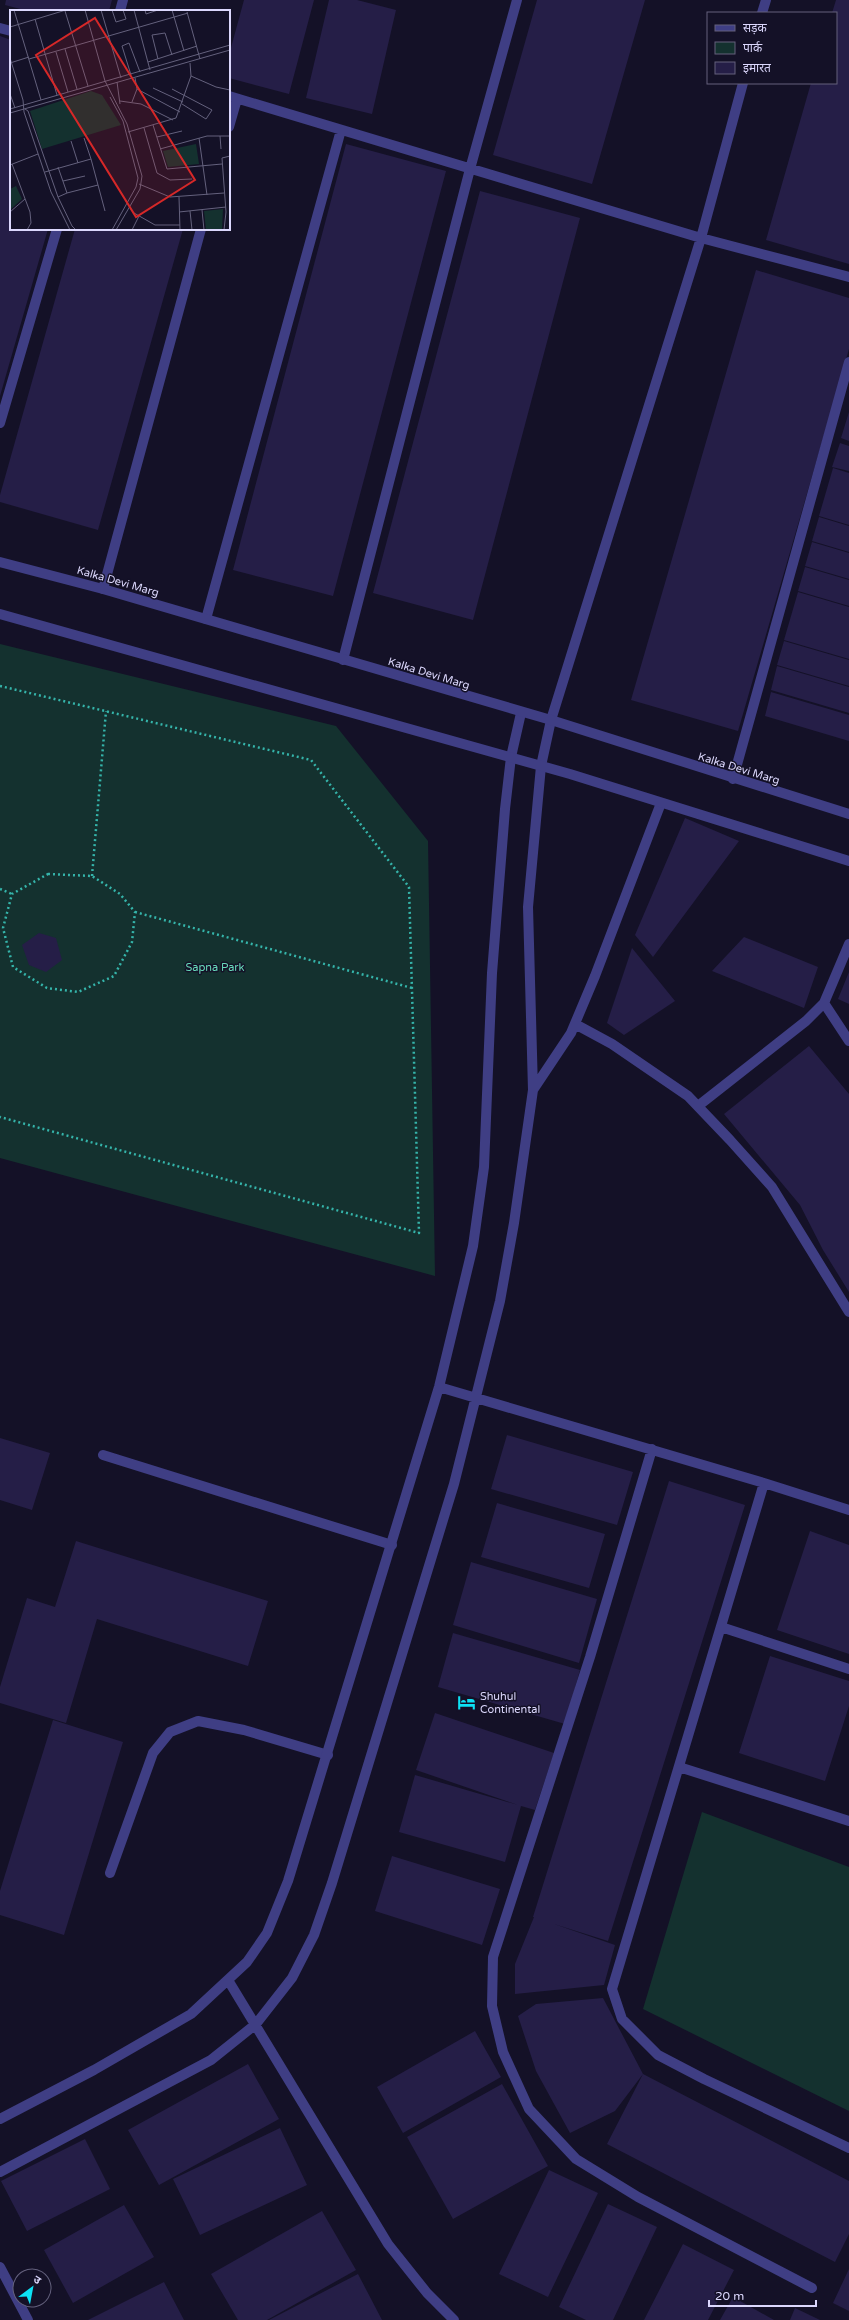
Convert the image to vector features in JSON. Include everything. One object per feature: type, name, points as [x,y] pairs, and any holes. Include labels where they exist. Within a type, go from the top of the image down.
[{"type":"street","points":[[120,10],[123,0]]},
{"type":"street","points":[[343,660],[470,169],[517,0]]},
{"type":"street","points":[[762,12],[766,0]]},
{"type":"street","points":[[0,28],[10,31]]},
{"type":"street","points":[[0,2172],[211,2060],[256,2024],[292,1978],[314,1935],[332,1883],[454,1484],[500,1301],[514,1223],[533,1090],[528,906],[541,766],[551,720],[701,238],[743,84]]},
{"type":"street","points":[[230,120],[233,97],[701,238],[849,277]]},
{"type":"street","points":[[206,619],[341,130]]},
{"type":"street","points":[[0,423],[57,230]]},
{"type":"street","points":[[103,589],[201,230]]},
{"type":"street","points":[[734,779],[849,362]]},
{"type":"street","name":"Kalka Devi Marg","points":[[0,562],[103,589],[521,713],[551,720],[734,779],[849,814]]},
{"type":"street","points":[[0,614],[511,757],[849,861]]},
{"type":"street","points":[[0,2119],[94,2070],[191,2014],[247,1962],[266,1933],[288,1881],[328,1755],[439,1387],[473,1246],[484,1167],[492,973],[511,757],[521,713]]},
{"type":"street","points":[[533,1090],[575,1024],[595,976],[660,803]]},
{"type":"street","points":[[698,1106],[806,1021],[824,1003],[849,944]]},
{"type":"street","points":[[824,1003],[849,1041]]},
{"type":"street","points":[[575,1024],[612,1044],[688,1096],[698,1106],[772,1187],[849,1312]]},
{"type":"street","points":[[439,1387],[764,1482],[849,1510]]},
{"type":"street","points":[[652,1449],[590,1657],[493,1957],[492,2006],[503,2052],[529,2109],[576,2159],[638,2196],[812,2288]]},
{"type":"street","points":[[103,1455],[392,1545]]},
{"type":"street","points":[[764,1482],[612,1989],[622,2019],[658,2055],[704,2079],[849,2148]]},
{"type":"street","points":[[721,1627],[849,1669]]},
{"type":"street","points":[[110,1873],[153,1754],[170,1732],[198,1721],[244,1730],[328,1755]]},
{"type":"street","points":[[679,1767],[849,1821]]},
{"type":"street","points":[[228,1980],[388,2244],[427,2293],[454,2320]]},
{"type":"street","points":[[0,2267],[28,2320]]},
{"type":"path","points":[[0,686],[311,760],[409,887],[419,1233],[0,1117]]},
{"type":"path","points":[[92,876],[106,711]]},
{"type":"path","points":[[135,912],[132,942],[114,976],[78,992],[47,988],[13,967],[3,928],[12,894],[48,874],[92,876],[120,894],[135,912],[412,988]]},
{"type":"path","points":[[0,890],[12,894]]},
{"type":"green space","name":"Sapna Park","points":[[0,644],[336,726],[428,841],[435,1276],[0,1158]]},
{"type":"green space","points":[[702,1812],[849,1867],[849,2111],[643,2009]]},
{"type":"building","points":[[6,0],[112,0],[109,10],[24,10],[5,5]]},
{"type":"building","points":[[244,0],[314,0],[289,94],[230,78],[230,51]]},
{"type":"building","points":[[329,0],[357,0],[396,10],[372,114],[306,98]]},
{"type":"building","points":[[537,0],[645,0],[592,184],[493,155]]},
{"type":"building","points":[[836,0],[849,0],[849,264],[766,240],[811,84],[837,84],[837,12],[832,12]]},
{"type":"building","points":[[0,36],[10,40],[10,230],[48,230],[0,396]]},
{"type":"building","points":[[346,144],[446,171],[333,596],[233,570]]},
{"type":"building","points":[[480,191],[580,218],[473,620],[373,593]]},
{"type":"building","points":[[75,230],[183,230],[98,530],[0,502],[0,495]]},
{"type":"building","points":[[756,270],[849,298],[849,349],[738,731],[631,700]]},
{"type":"building","points":[[849,412],[849,441],[841,438]]},
{"type":"building","points":[[840,443],[849,446],[849,471],[832,467]]},
{"type":"building","points":[[833,468],[849,473],[849,525],[819,516]]},
{"type":"building","points":[[819,517],[849,526],[849,552],[812,541]]},
{"type":"building","points":[[812,542],[849,553],[849,579],[805,566]]},
{"type":"building","points":[[805,567],[849,580],[849,606],[798,591]]},
{"type":"building","points":[[798,592],[849,607],[849,659],[784,640]]},
{"type":"building","points":[[784,641],[849,660],[849,686],[777,665]]},
{"type":"building","points":[[777,666],[849,687],[849,713],[771,690]]},
{"type":"building","points":[[771,692],[849,715],[849,741],[765,716]]},
{"type":"building","points":[[685,818],[739,841],[653,957],[635,935]]},
{"type":"building","points":[[39,933],[56,938],[62,960],[46,972],[29,965],[22,945]]},
{"type":"building","points":[[744,937],[818,967],[804,1008],[712,971]]},
{"type":"building","points":[[632,948],[675,1001],[624,1035],[607,1023]]},
{"type":"building","points":[[849,972],[849,1004],[838,999]]},
{"type":"building","points":[[809,1046],[849,1094],[849,1292],[823,1250],[800,1205],[724,1114]]},
{"type":"building","points":[[507,1435],[633,1472],[617,1525],[491,1489]]},
{"type":"building","points":[[0,1438],[50,1453],[32,1510],[0,1500]]},
{"type":"building","points":[[669,1481],[745,1505],[608,1941],[554,1924],[615,1945],[604,1985],[515,1994],[515,1964],[534,1917]]},
{"type":"building","points":[[497,1503],[605,1534],[589,1588],[481,1557]]},
{"type":"building","points":[[810,1531],[849,1545],[849,1654],[777,1630]]},
{"type":"building","points":[[76,1541],[268,1601],[248,1666],[97,1619],[66,1723],[0,1703],[0,1687],[27,1598],[55,1607]]},
{"type":"building","points":[[471,1562],[597,1599],[579,1663],[453,1625]]},
{"type":"building","points":[[453,1633],[580,1670],[565,1724],[438,1687]]},
{"type":"building","points":[[770,1656],[849,1681],[849,1706],[825,1781],[739,1753]]},
{"type":"building","points":[[435,1713],[554,1753],[535,1810],[521,1806],[505,1862],[399,1832],[415,1775],[518,1805],[416,1770]]},
{"type":"building","points":[[53,1720],[123,1742],[64,1935],[0,1915],[0,1891]]},
{"type":"building","points":[[392,1856],[500,1889],[482,1945],[375,1911]]},
{"type":"building","points":[[603,1998],[643,2074],[615,2111],[570,2133],[536,2071],[518,2016],[536,2004]]},
{"type":"building","points":[[475,2031],[501,2077],[403,2133],[377,2087]]},
{"type":"building","points":[[248,2064],[279,2119],[159,2185],[128,2130]]},
{"type":"building","points":[[643,2074],[849,2181],[849,2234],[835,2262],[607,2144]]},
{"type":"building","points":[[502,2084],[548,2166],[453,2219],[407,2137]]},
{"type":"building","points":[[280,2128],[307,2185],[200,2235],[173,2179]]},
{"type":"building","points":[[85,2139],[110,2189],[27,2231],[1,2181]]},
{"type":"building","points":[[549,2170],[598,2193],[548,2297],[499,2274]]},
{"type":"building","points":[[608,2204],[657,2227],[613,2320],[586,2320],[559,2307]]},
{"type":"building","points":[[124,2205],[154,2257],[73,2303],[44,2250]]},
{"type":"building","points":[[322,2211],[356,2270],[267,2320],[238,2320],[211,2274]]},
{"type":"building","points":[[683,2244],[734,2270],[708,2320],[644,2320]]},
{"type":"building","points":[[849,2269],[849,2311],[833,2303]]},
{"type":"building","points":[[358,2274],[382,2320],[269,2320]]},
{"type":"building","points":[[164,2282],[184,2320],[88,2320]]},
{"type":"building","points":[[733,2297],[774,2320],[720,2320]]},
{"type":"building","points":[[795,2308],[820,2320],[790,2320]]},
{"type":"place","name":"Shuhul Continental","points":[[467,1702]]}]
